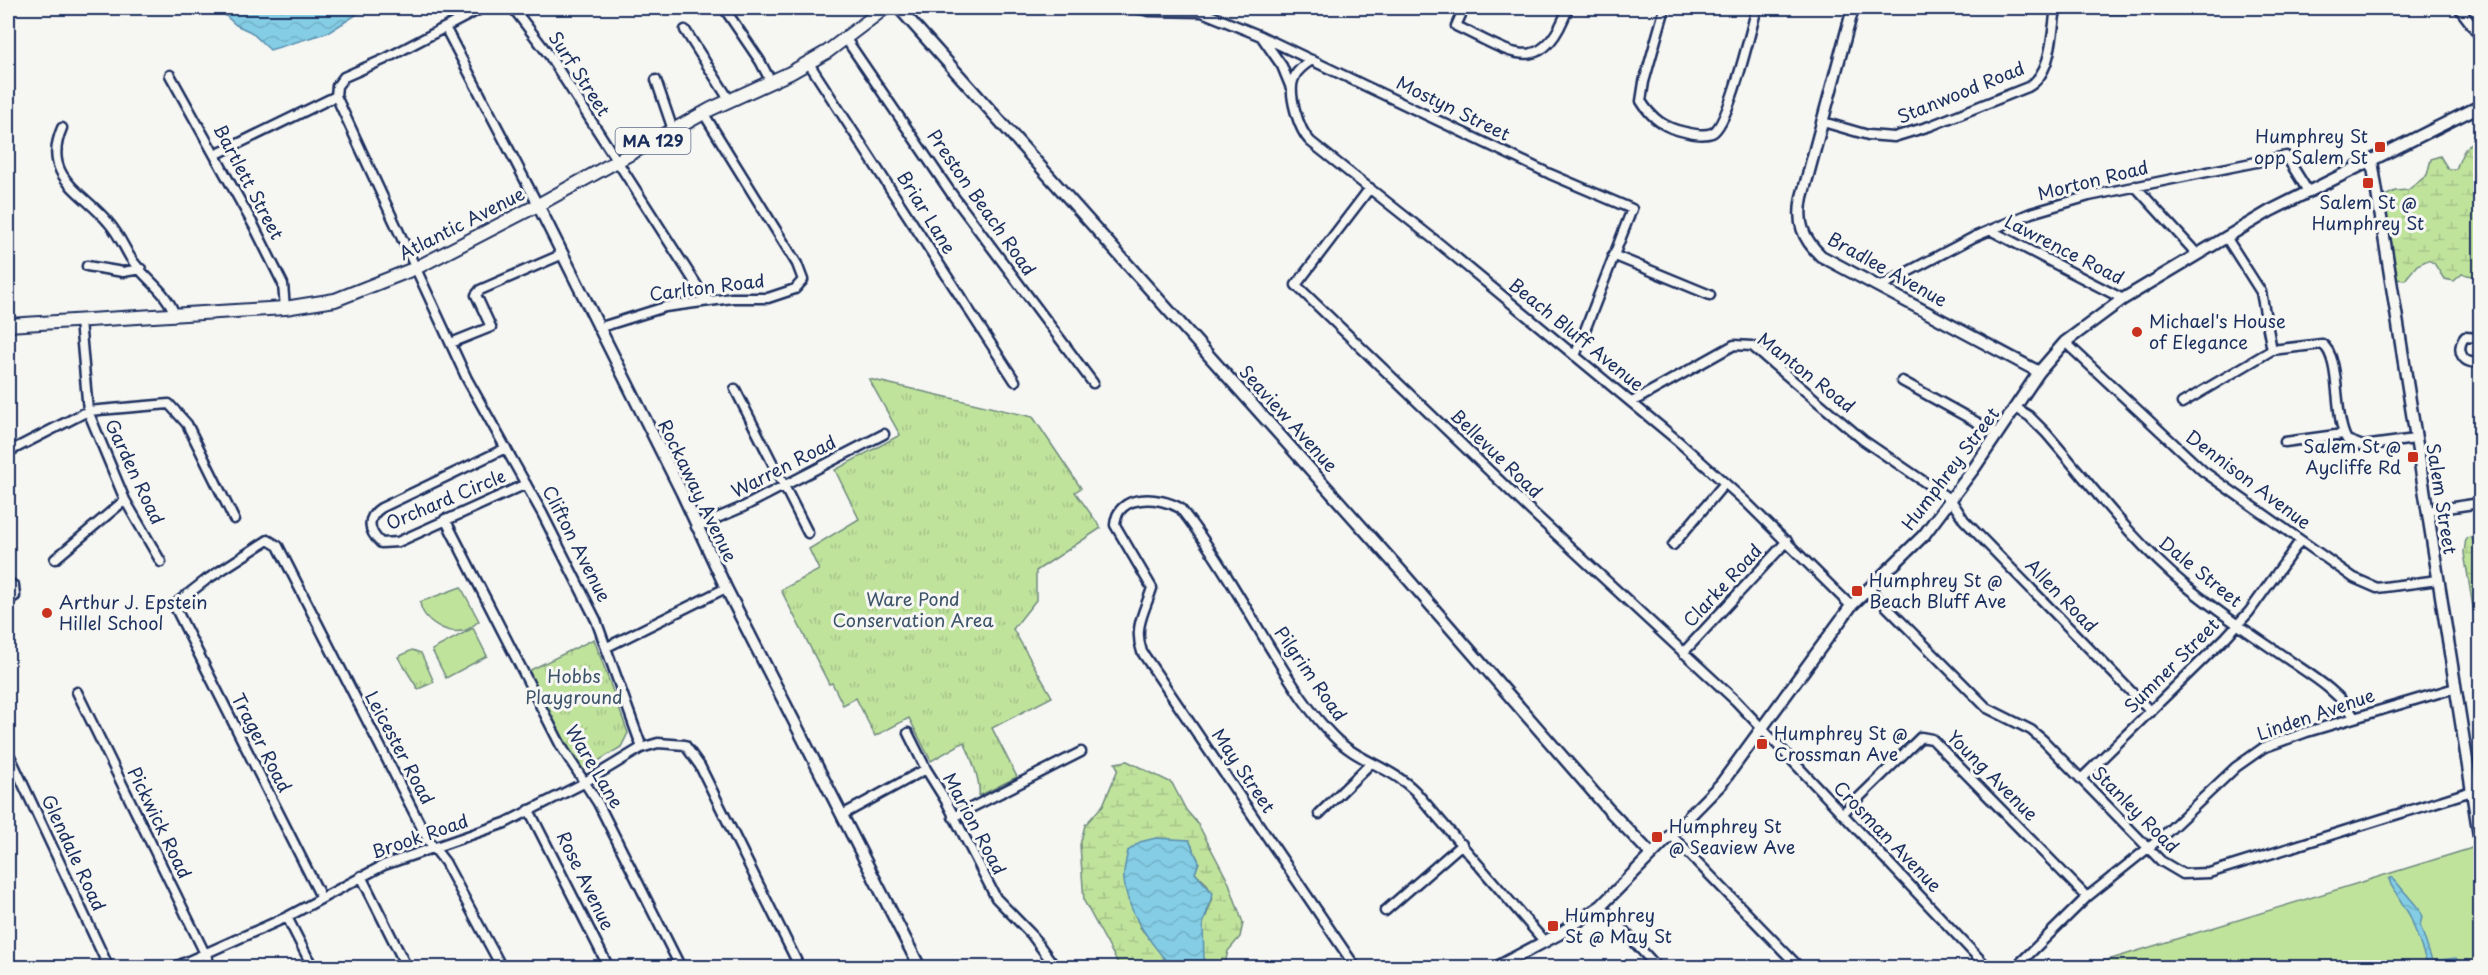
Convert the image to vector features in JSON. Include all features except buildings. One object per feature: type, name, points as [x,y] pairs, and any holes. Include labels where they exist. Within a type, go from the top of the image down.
[{"type":"main road","name":"Atlantic Avenue","points":[[8,325],[285,308],[336,300],[416,268],[538,205],[673,130],[771,82],[846,39],[885,8]]},
{"type":"street","points":[[215,155],[336,96],[337,86],[344,77],[446,29],[471,11],[482,8]]},
{"type":"street","name":"Surf Street","points":[[513,8],[542,45],[707,301]]},
{"type":"street","points":[[724,8],[760,61],[771,82]]},
{"type":"street","name":"Seaview Avenue","points":[[899,8],[1401,571],[1602,802],[1651,854]]},
{"type":"street","points":[[1135,8],[1149,11],[1202,12],[1261,36]]},
{"type":"street","points":[[1464,8],[1456,26],[1515,54],[1532,54],[1553,40],[1568,8]]},
{"type":"street","points":[[1665,8],[1644,82],[1641,101],[1649,115],[1658,122],[1675,130],[1692,134],[1714,132],[1724,117],[1757,8]]},
{"type":"street","name":"Bradlee Avenue","points":[[1853,8],[1799,212],[1802,233],[1821,256],[2039,372]]},
{"type":"street","name":"Stanwood Road","points":[[1823,122],[1868,135],[1894,137],[1930,126],[2028,87],[2036,82],[2043,73],[2056,8]]},
{"type":"street","points":[[2109,8],[2190,8]]},
{"type":"street","points":[[2458,8],[2481,36]]},
{"type":"street","name":"Rockaway Avenue","points":[[446,29],[563,254],[726,588],[920,968]]},
{"type":"street","points":[[685,30],[730,101]]},
{"type":"street","name":"Mostyn Street","points":[[1261,36],[1550,174],[1632,209],[1613,255]]},
{"type":"street","name":"Beach Bluff Avenue","points":[[1261,36],[1282,66],[1291,89],[1303,134],[1632,402],[1725,483],[1787,541],[1851,606]]},
{"type":"street","name":"Preston Beach Road","points":[[846,39],[951,193],[1093,383]]},
{"type":"street","points":[[1291,89],[1294,76],[1312,60]]},
{"type":"street","name":"Briar Lane","points":[[808,62],[1015,381]]},
{"type":"street","name":"Bartlett Street","points":[[170,75],[283,284],[285,308]]},
{"type":"street","points":[[656,80],[673,130]]},
{"type":"street","name":"Clifton Avenue","points":[[336,96],[451,343],[574,574],[607,647],[642,748]]},
{"type":"street","name":"Humphrey Street","points":[[1495,968],[1601,906],[1720,784],[1763,729],[1811,658],[1851,606],[1924,535],[1952,500],[2039,372],[2065,342],[2123,299],[2270,211],[2481,106]]},
{"type":"street","name":"Carlton Road","points":[[598,328],[665,307],[707,301],[768,298],[795,289],[803,280],[798,264],[704,114]]},
{"type":"street","points":[[62,128],[55,145],[60,171],[68,186],[107,220],[141,269],[168,298],[176,314]]},
{"type":"street","name":"Morton Road","points":[[1879,287],[1990,230],[2031,213],[2135,186],[2286,156],[2308,193]]},
{"type":"street","name":"Salem Street","points":[[2372,161],[2481,842]]},
{"type":"street","points":[[2135,186],[2197,254]]},
{"type":"street","name":"Bellevue Road","points":[[1370,188],[1296,285],[1763,729]]},
{"type":"street","name":"Lawrence Road","points":[[1990,230],[2123,299]]},
{"type":"street","points":[[2226,237],[2261,292],[2271,350]]},
{"type":"street","points":[[451,343],[492,327],[477,300],[476,295],[480,290],[563,254]]},
{"type":"street","points":[[1575,357],[1613,255],[1710,296]]},
{"type":"street","points":[[87,267],[123,272],[141,269]]},
{"type":"street","name":"Garden Road","points":[[80,321],[88,411],[125,500],[161,562]]},
{"type":"street","points":[[2481,338],[2465,337],[2460,343],[2460,352],[2465,360],[2473,363],[2481,361]]},
{"type":"street","name":"Dennison Avenue","points":[[2065,342],[2203,471],[2300,541],[2368,586],[2384,587],[2438,580]]},
{"type":"street","points":[[2182,404],[2271,350],[2322,344],[2328,348],[2343,434],[2347,440],[2357,446],[2415,439]]},
{"type":"street","name":"Manton Road","points":[[1632,402],[1734,345],[1752,346],[1863,440],[1952,500]]},
{"type":"street","points":[[1902,381],[1998,434]]},
{"type":"street","points":[[735,389],[786,485],[808,533]]},
{"type":"street","points":[[12,450],[88,411],[169,404],[186,424],[234,519]]},
{"type":"street","name":"Dale Street","points":[[2016,408],[2030,416],[2152,555],[2187,587],[2339,698],[2354,717]]},
{"type":"street","name":"Warren Road","points":[[696,527],[743,507],[884,434]]},
{"type":"street","points":[[2285,442],[2343,434]]},
{"type":"street","name":"Orchard Circle","points":[[506,448],[381,508],[374,513],[369,525],[376,538],[388,544],[526,484]]},
{"type":"street","points":[[1673,544],[1725,483]]},
{"type":"street","name":"Pilgrim Road","points":[[1151,584],[1115,525],[1115,516],[1125,505],[1136,501],[1158,499],[1180,508],[1306,701],[1337,740],[1370,764],[1402,778],[1462,843],[1544,941]]},
{"type":"street","points":[[55,560],[125,500]]},
{"type":"street","name":"Allen Road","points":[[1952,500],[1964,520],[2151,712]]},
{"type":"street","points":[[2427,512],[2481,503]]},
{"type":"street","name":"Ware Lane","points":[[445,519],[561,746],[585,782],[681,968]]},
{"type":"street","name":"Leicester Road","points":[[175,604],[235,561],[268,540],[272,541],[289,567],[435,848],[464,895],[502,968]]},
{"type":"street","name":"Clarke Road","points":[[1683,653],[1787,541]]},
{"type":"street","name":"Sumner Street","points":[[2081,779],[2238,624],[2300,541]]},
{"type":"street","points":[[8,582],[14,586],[15,596],[8,600]]},
{"type":"street","name":"May Street","points":[[1151,584],[1151,592],[1139,625],[1138,640],[1142,652],[1356,968]]},
{"type":"street","points":[[607,647],[703,597],[726,588]]},
{"type":"street","name":"Stanley Road","points":[[1869,589],[1987,708],[2031,730],[2170,869],[2183,874],[2210,873],[2472,791]]},
{"type":"street","name":"Trager Road","points":[[175,604],[176,612],[321,897]]},
{"type":"street","name":"Linden Avenue","points":[[2015,968],[2087,897],[2148,847],[2236,767],[2263,748],[2354,717],[2455,688]]},
{"type":"street","name":"Pickwick Road","points":[[77,692],[212,968]]},
{"type":"street","name":"Crosman Avenue","points":[[1763,729],[1988,968]]},
{"type":"street","points":[[908,733],[926,769]]},
{"type":"street","name":"Young Avenue","points":[[1842,814],[1921,737],[1926,737],[1958,764],[2087,897]]},
{"type":"street","points":[[642,748],[658,742],[681,742],[690,751],[700,766],[800,968]]},
{"type":"street","name":"Brook Road","points":[[173,968],[287,917],[361,876],[406,856],[479,834],[585,782],[642,748]]},
{"type":"street","points":[[953,817],[1081,752]]},
{"type":"street","name":"Glendale Road","points":[[8,757],[109,968]]},
{"type":"street","points":[[1319,814],[1370,764]]},
{"type":"street","name":"Marion Road","points":[[842,815],[926,769],[996,898],[1035,939],[1056,968]]},
{"type":"street","name":"Rose Avenue","points":[[529,810],[609,968]]},
{"type":"street","points":[[1671,835],[1800,968]]},
{"type":"street","points":[[1385,911],[1462,843]]},
{"type":"street","points":[[361,876],[407,968]]},
{"type":"street","points":[[1601,906],[1658,968]]},
{"type":"street","points":[[287,917],[313,968]]},
{"type":"green space","points":[[2480,139],[2480,274],[2473,276],[2462,274],[2454,281],[2444,279],[2434,263],[2428,260],[2417,265],[2405,280],[2395,279],[2383,197],[2395,191],[2408,190],[2427,175],[2431,159],[2440,156],[2448,169],[2456,169],[2462,154],[2470,143]]},
{"type":"green space","name":"Ware Pond Conservation Area","points":[[869,379],[1033,417],[1081,488],[1075,492],[1101,528],[1036,571],[1036,600],[1013,629],[1052,697],[992,728],[1017,777],[979,796],[977,776],[964,742],[931,761],[909,718],[875,736],[856,698],[843,705],[832,683],[829,684],[781,590],[819,570],[809,549],[859,519],[835,470],[900,435]]},
{"type":"green space","points":[[2471,537],[2480,554],[2480,649],[2464,553],[2466,538]]},
{"type":"green space","points":[[461,587],[479,621],[468,629],[452,631],[437,625],[425,615],[420,602]]},
{"type":"green space","points":[[473,628],[487,656],[446,678],[432,650]]},
{"type":"green space","name":"Hobbs Playground","points":[[594,639],[628,733],[621,747],[582,771],[526,672]]},
{"type":"green space","points":[[412,650],[421,653],[434,682],[418,689],[398,657]]},
{"type":"green space","points":[[1127,761],[1172,783],[1186,810],[1198,824],[1229,883],[1243,923],[1240,937],[1228,951],[1224,967],[1198,967],[1201,966],[1203,924],[1213,898],[1207,884],[1195,873],[1199,862],[1189,840],[1175,840],[1128,851],[1124,877],[1126,890],[1140,927],[1173,967],[1120,967],[1084,901],[1080,845],[1085,825],[1103,805],[1118,769],[1115,763]]},
{"type":"green space","points":[[2480,844],[2480,967],[2082,968],[2469,849]]},
{"type":"water","points":[[217,8],[367,8],[329,32],[270,50],[251,32],[236,25]]},
{"type":"water","points":[[1156,838],[1189,840],[1199,862],[1195,873],[1213,893],[1203,924],[1204,962],[1198,967],[1171,966],[1141,926],[1126,892],[1124,877],[1128,851],[1140,842]]},
{"type":"water","points":[[2392,877],[2419,909],[2422,917],[2420,925],[2432,961],[2456,958],[2462,967],[2423,967],[2427,963],[2410,916],[2391,885],[2389,879]]},
{"type":"place","name":"Humphrey St opp Salem St","points":[[2380,147]]},
{"type":"place","name":"Salem St @ Humphrey St","points":[[2368,183]]},
{"type":"place","name":"Michael's House of Elegance","points":[[2137,332]]},
{"type":"place","name":"Salem St @ Aycliffe Rd","points":[[2413,457]]},
{"type":"place","name":"Humphrey St @ Beach Bluff Ave","points":[[1857,591]]},
{"type":"place","name":"Arthur J. Epstein Hillel School","points":[[47,613]]},
{"type":"place","name":"Humphrey St @ Crossman Ave","points":[[1762,744]]},
{"type":"place","name":"Humphrey St @ Seaview Ave","points":[[1657,837]]},
{"type":"place","name":"Humphrey St @ May St","points":[[1553,926]]}]
